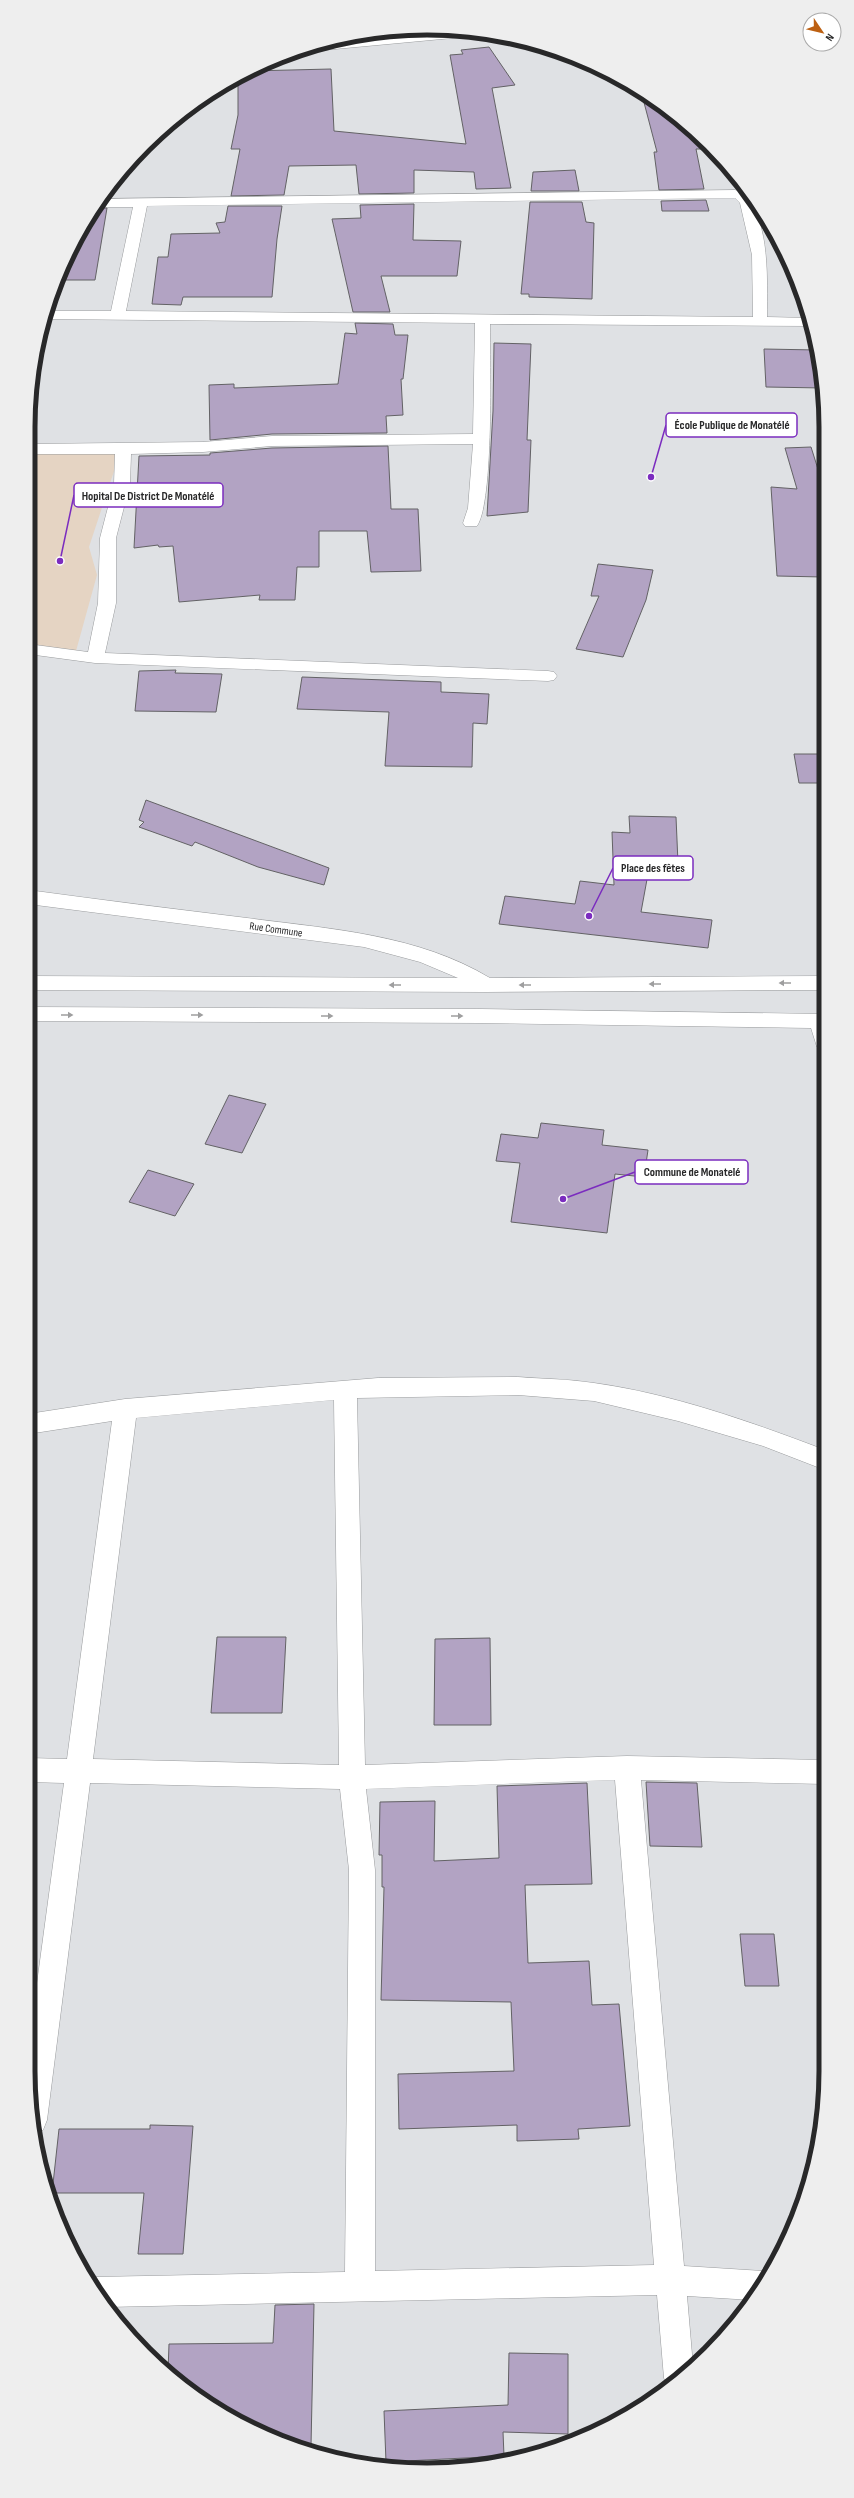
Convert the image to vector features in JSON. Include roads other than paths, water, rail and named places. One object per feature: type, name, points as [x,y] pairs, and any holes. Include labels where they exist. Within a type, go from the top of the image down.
[{"type":"street","points":[[346,44],[438,35]]},
{"type":"street","points":[[106,202],[141,203],[735,194],[743,196],[747,203],[759,255],[760,321]]},
{"type":"street","points":[[118,315],[141,203]]},
{"type":"street","points":[[52,315],[805,322]]},
{"type":"street","points":[[471,523],[476,508],[481,439],[484,319]]},
{"type":"street","points":[[35,449],[123,450],[203,447],[272,441],[481,439]]},
{"type":"street","points":[[95,658],[106,603],[108,538],[122,484],[123,450]]},
{"type":"street","points":[[35,650],[95,658],[548,676]]},
{"type":"street","name":"Rue Commune","points":[[35,898],[364,940],[414,952],[458,969],[486,985]]},
{"type":"street","points":[[35,983],[486,985],[819,983]]},
{"type":"street","points":[[482,1016],[486,985]]},
{"type":"street","points":[[35,1014],[482,1016],[819,1021]]},
{"type":"street","points":[[35,1423],[125,1409],[378,1387],[518,1386],[594,1392],[678,1411],[767,1438],[819,1458]]},
{"type":"street","points":[[345,1391],[352,1777],[362,1870],[360,2285]]},
{"type":"street","points":[[36,2097],[125,1409]]},
{"type":"street","points":[[627,1768],[669,2280],[678,2372]]},
{"type":"street","points":[[35,1770],[352,1777],[627,1768],[819,1772]]},
{"type":"street","points":[[103,2292],[360,2285],[669,2280],[755,2285]]},
{"type":"place","name":"École Publique de Monatélé","points":[[651,477]]},
{"type":"place","name":"Hopital De District De Monatélé","points":[[60,561]]},
{"type":"place","name":"Place des fêtes","points":[[589,916]]},
{"type":"place","name":"Commune de Monatelé","points":[[563,1199]]}]
